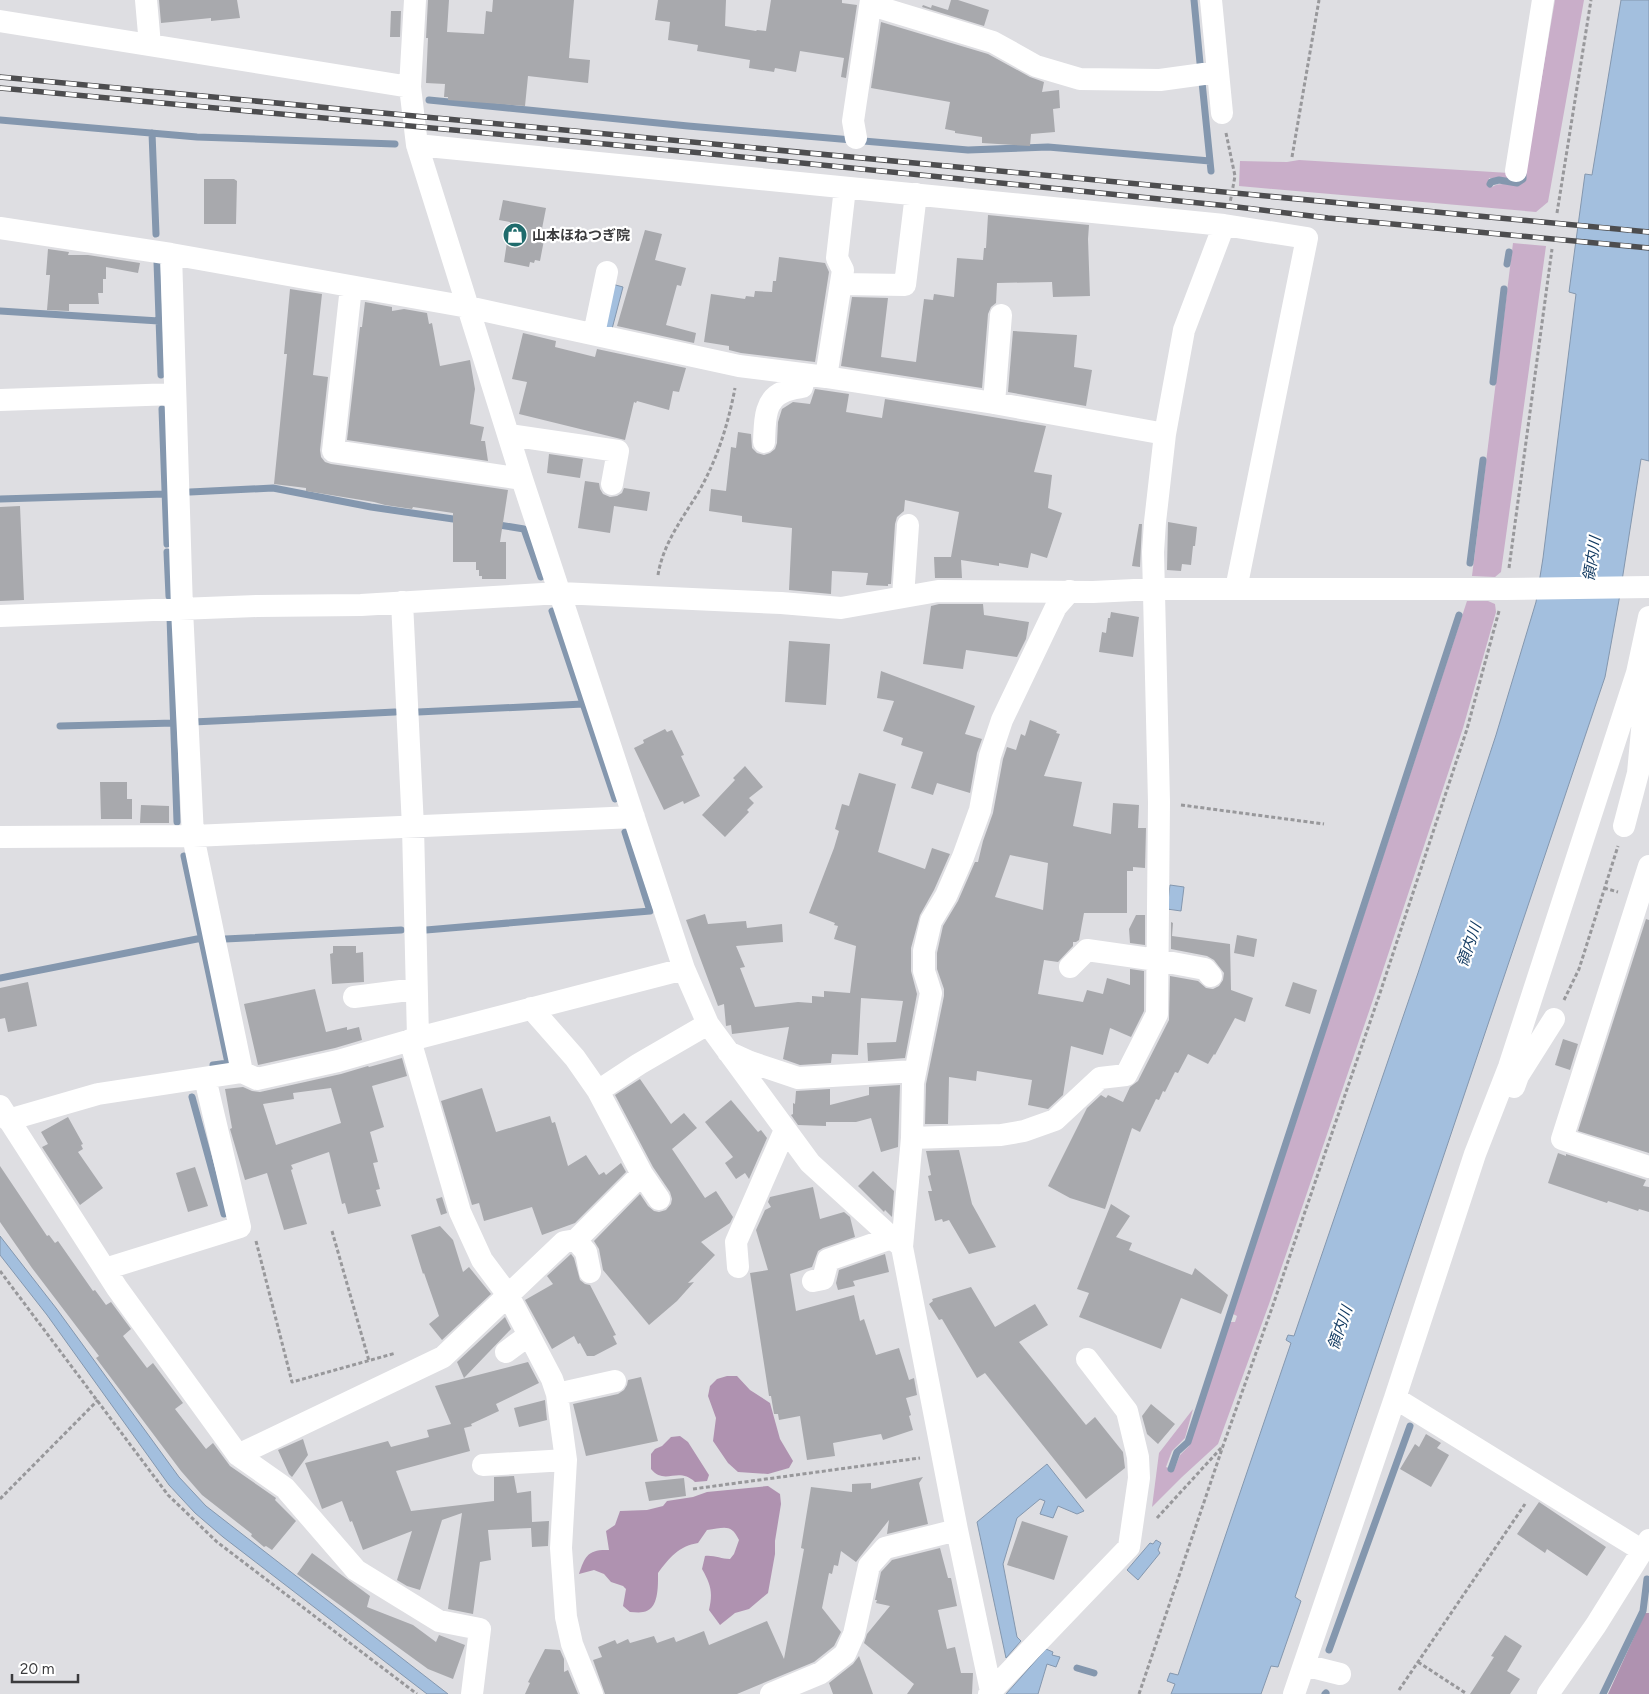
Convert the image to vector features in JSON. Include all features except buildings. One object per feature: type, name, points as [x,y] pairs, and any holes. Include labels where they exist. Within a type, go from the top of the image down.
[{"type":"street","points":[[146,0],[150,45]]},
{"type":"street","points":[[415,0],[410,87],[417,145],[522,479],[684,969],[708,1024],[810,1163],[897,1242]]},
{"type":"street","points":[[856,138],[853,122],[872,0]]},
{"type":"street","points":[[875,0],[878,7],[993,42],[1036,66],[1080,79],[1160,80],[1218,72]]},
{"type":"street","points":[[1211,0],[1222,113]]},
{"type":"street","points":[[1516,171],[1543,0]]},
{"type":"street","points":[[0,22],[410,87]]},
{"type":"street","points":[[417,145],[1224,225],[1307,238],[1236,589]]},
{"type":"street","points":[[764,442],[766,412],[772,401],[781,392],[802,387],[815,376],[841,284],[843,270],[837,258],[845,188]]},
{"type":"street","points":[[841,284],[905,285],[916,194]]},
{"type":"street","points":[[912,1138],[1001,1135],[1024,1132],[1055,1120],[1100,1078],[1126,1075],[1157,1014],[1158,802],[1154,522],[1165,434],[1184,330],[1224,225]]},
{"type":"street","points":[[0,228],[171,254],[468,307],[739,366],[994,403],[1165,434]]},
{"type":"street","points":[[171,254],[182,609],[193,836],[242,1072]]},
{"type":"street","points":[[594,334],[606,272]]},
{"type":"street","points":[[351,287],[333,452],[522,479]]},
{"type":"street","points":[[994,403],[1001,314]]},
{"type":"street","points":[[0,400],[175,394]]},
{"type":"street","points":[[508,435],[618,451],[612,484]]},
{"type":"street","points":[[903,597],[908,525]]},
{"type":"street","points":[[0,616],[402,602],[560,593],[781,603],[841,608],[938,591],[1649,587]]},
{"type":"street","points":[[990,1693],[897,1242],[912,1138],[913,1083],[931,993],[924,971],[924,951],[931,921],[946,896],[977,819],[990,756],[1002,720],[1056,607],[1070,591]]},
{"type":"street","points":[[402,602],[414,827],[416,989],[414,1039],[460,1212],[482,1260],[508,1294],[530,1335],[552,1378],[557,1394],[566,1460],[561,1548],[566,1617],[572,1644],[592,1694]]},
{"type":"street","points":[[1294,1694],[1396,1398],[1475,1154],[1510,1068],[1634,682],[1649,617]]},
{"type":"street","points":[[1624,826],[1638,773],[1647,677],[1641,653]]},
{"type":"street","points":[[0,837],[193,836],[634,817]]},
{"type":"street","points":[[1649,866],[1562,1139],[1649,1167]]},
{"type":"street","points":[[1070,967],[1087,950],[1205,969],[1211,976]]},
{"type":"street","points":[[472,1694],[480,1629],[438,1621],[356,1570],[285,1488],[238,1455],[104,1269],[4,1113],[98,1094],[242,1072],[257,1079],[338,1061],[414,1039],[684,969]]},
{"type":"street","points":[[354,997],[416,989]]},
{"type":"street","points":[[531,1008],[575,1058],[598,1091],[642,1174],[659,1199]]},
{"type":"street","points":[[1492,1112],[1510,1100],[1518,1076],[1554,1019]]},
{"type":"street","points":[[598,1091],[639,1064],[708,1024]]},
{"type":"street","points":[[727,1051],[750,1062],[798,1078],[915,1071]]},
{"type":"street","points":[[104,1269],[240,1227],[205,1078]]},
{"type":"street","points":[[738,1267],[736,1242],[785,1130]]},
{"type":"street","points":[[238,1455],[443,1357],[564,1242],[576,1240],[642,1174]]},
{"type":"street","points":[[576,1240],[586,1252],[590,1272]]},
{"type":"street","points":[[813,1280],[823,1278],[828,1260],[897,1242]]},
{"type":"street","points":[[506,1352],[530,1335]]},
{"type":"street","points":[[990,1693],[1129,1548],[1139,1478],[1138,1457],[1127,1411],[1087,1359]]},
{"type":"street","points":[[557,1394],[616,1381]]},
{"type":"street","points":[[1396,1398],[1537,1485],[1646,1546],[1596,1625],[1548,1694]]},
{"type":"street","points":[[483,1465],[566,1460]]},
{"type":"street","points":[[771,1694],[821,1673],[845,1654],[854,1634],[869,1566],[885,1548],[956,1530]]},
{"type":"street","points":[[1304,1665],[1340,1674]]},
{"type":"path","points":[[1292,157],[1319,0]]},
{"type":"path","points":[[1557,213],[1591,0]]},
{"type":"path","points":[[1222,113],[1235,176],[1233,194],[1224,225]]},
{"type":"path","points":[[1139,1694],[1376,1003],[1467,729],[1505,589],[1552,249]]},
{"type":"path","points":[[655,598],[660,561],[676,526],[698,492],[719,449],[731,410],[739,366]]},
{"type":"path","points":[[1158,802],[1324,824]]},
{"type":"path","points":[[1554,1019],[1579,968],[1624,826]]},
{"type":"path","points":[[240,1227],[254,1233],[292,1382],[402,1351]]},
{"type":"path","points":[[332,1231],[369,1360]]},
{"type":"path","points":[[0,1270],[168,1495],[217,1542],[417,1694]]},
{"type":"path","points":[[0,1499],[98,1400]]},
{"type":"path","points":[[1156,1518],[1223,1446]]},
{"type":"path","points":[[693,1489],[942,1454]]},
{"type":"path","points":[[1398,1690],[1537,1485]]},
{"type":"path","points":[[1418,1662],[1466,1694]]},
{"type":"shaded area","points":[[1555,0],[1584,0],[1548,202],[1536,212],[1239,186],[1240,161],[1287,162],[1299,160],[1509,173],[1518,180],[1489,178],[1488,185],[1492,187],[1500,184],[1520,184],[1524,182]]},
{"type":"shaded area","points":[[1513,243],[1546,246],[1501,572],[1495,577],[1472,576]]},
{"type":"shaded area","points":[[1467,601],[1488,601],[1495,604],[1496,612],[1463,728],[1269,1304],[1218,1444],[1152,1507],[1159,1453],[1193,1409],[1185,1438],[1172,1451],[1166,1467],[1174,1470],[1180,1455],[1189,1446],[1230,1322],[1235,1322],[1237,1316],[1233,1314]]},
{"type":"shaded area","points":[[737,1376],[750,1390],[770,1403],[780,1439],[793,1461],[789,1468],[768,1474],[738,1472],[728,1463],[713,1441],[716,1418],[708,1396],[710,1386],[717,1379]]},
{"type":"shaded area","points":[[680,1436],[688,1442],[709,1475],[707,1481],[695,1482],[689,1478],[677,1475],[661,1476],[651,1469],[651,1454],[655,1449],[662,1446],[671,1437]]},
{"type":"shaded area","points":[[768,1486],[780,1494],[781,1504],[768,1593],[749,1609],[735,1613],[720,1625],[709,1610],[710,1589],[702,1569],[705,1556],[730,1559],[734,1554],[739,1540],[730,1529],[707,1530],[698,1543],[685,1547],[670,1558],[658,1573],[655,1602],[652,1607],[643,1612],[630,1612],[623,1606],[626,1589],[611,1582],[604,1574],[594,1570],[579,1574],[588,1555],[596,1551],[609,1550],[606,1531],[615,1525],[620,1511],[647,1510],[663,1506],[667,1501],[693,1497],[707,1492]]},
{"type":"shaded area","points":[[1645,1613],[1649,1613],[1649,1694],[1608,1694]]},
{"type":"water","name":"領内川","points":[[1621,0],[1649,0],[1649,461],[1641,459],[1605,677],[1295,1597],[1301,1601],[1278,1667],[1271,1666],[1261,1694],[1171,1694],[1175,1684],[1167,1681],[1170,1673],[1178,1675],[1291,1343],[1286,1340],[1288,1335],[1294,1336],[1418,973],[1496,735],[1536,602],[1576,294],[1569,292],[1585,174],[1592,175]]},
{"type":"water","points":[[612,284],[623,287],[612,329],[601,326]]},
{"type":"water","points":[[1170,885],[1184,887],[1181,911],[1167,909]]},
{"type":"water","points":[[0,1236],[56,1308],[179,1477],[206,1506],[448,1694],[427,1694],[223,1537],[195,1513],[169,1485],[47,1315],[0,1255]]},
{"type":"water","points":[[1047,1464],[1084,1511],[1077,1514],[1058,1506],[1053,1518],[1040,1514],[1045,1501],[1040,1499],[1017,1518],[1003,1564],[1017,1637],[1021,1641],[1006,1658],[977,1522]]},
{"type":"water","points":[[1156,1540],[1161,1543],[1158,1550],[1160,1553],[1138,1580],[1127,1570],[1150,1543],[1153,1544]]},
{"type":"water","points":[[1046,1649],[1053,1652],[1052,1655],[1060,1657],[1056,1667],[1047,1664],[1038,1694],[1006,1694]]},
{"type":"waterway","points":[[1194,0],[1200,63]]},
{"type":"waterway","points":[[1202,82],[1211,171]]},
{"type":"waterway","points":[[429,100],[688,126],[968,150],[1048,147],[1210,161]]},
{"type":"waterway","points":[[0,120],[197,137],[395,144]]},
{"type":"waterway","points":[[152,133],[156,234]]},
{"type":"waterway","points":[[1490,184],[1499,180],[1517,183],[1523,179],[1523,175]]},
{"type":"waterway","points":[[1507,264],[1509,252]]},
{"type":"waterway","points":[[157,262],[161,375]]},
{"type":"waterway","points":[[1493,382],[1504,289]]},
{"type":"waterway","points":[[0,311],[159,321]]},
{"type":"waterway","points":[[162,409],[167,544]]},
{"type":"waterway","points":[[1470,563],[1483,460]]},
{"type":"waterway","points":[[190,492],[273,488],[371,507],[460,520]]},
{"type":"waterway","points":[[0,499],[165,494]]},
{"type":"waterway","points":[[493,524],[524,529],[541,577]]},
{"type":"waterway","points":[[167,552],[169,596]]},
{"type":"waterway","points":[[552,611],[615,799]]},
{"type":"waterway","points":[[1171,1469],[1177,1452],[1188,1442],[1459,615]]},
{"type":"waterway","points":[[170,617],[177,822]]},
{"type":"waterway","points":[[418,712],[583,704]]},
{"type":"waterway","points":[[193,722],[395,712]]},
{"type":"waterway","points":[[60,726],[174,723]]},
{"type":"waterway","points":[[426,930],[650,911],[625,832]]},
{"type":"waterway","points":[[184,856],[228,1063],[213,1065]]},
{"type":"waterway","points":[[225,939],[401,930]]},
{"type":"waterway","points":[[0,978],[202,938]]},
{"type":"waterway","points":[[192,1097],[224,1214]]},
{"type":"waterway","points":[[1329,1650],[1410,1426]]},
{"type":"waterway","points":[[1603,1694],[1643,1611],[1647,1579]]},
{"type":"waterway","points":[[1077,1668],[1094,1673]]},
{"type":"railway","points":[[0,77],[1649,232]]},
{"type":"railway","points":[[0,88],[702,153],[1229,206],[1328,218],[1649,248]]},
{"type":"place","name":"山本ほねつぎ院","points":[[515,235]]}]
